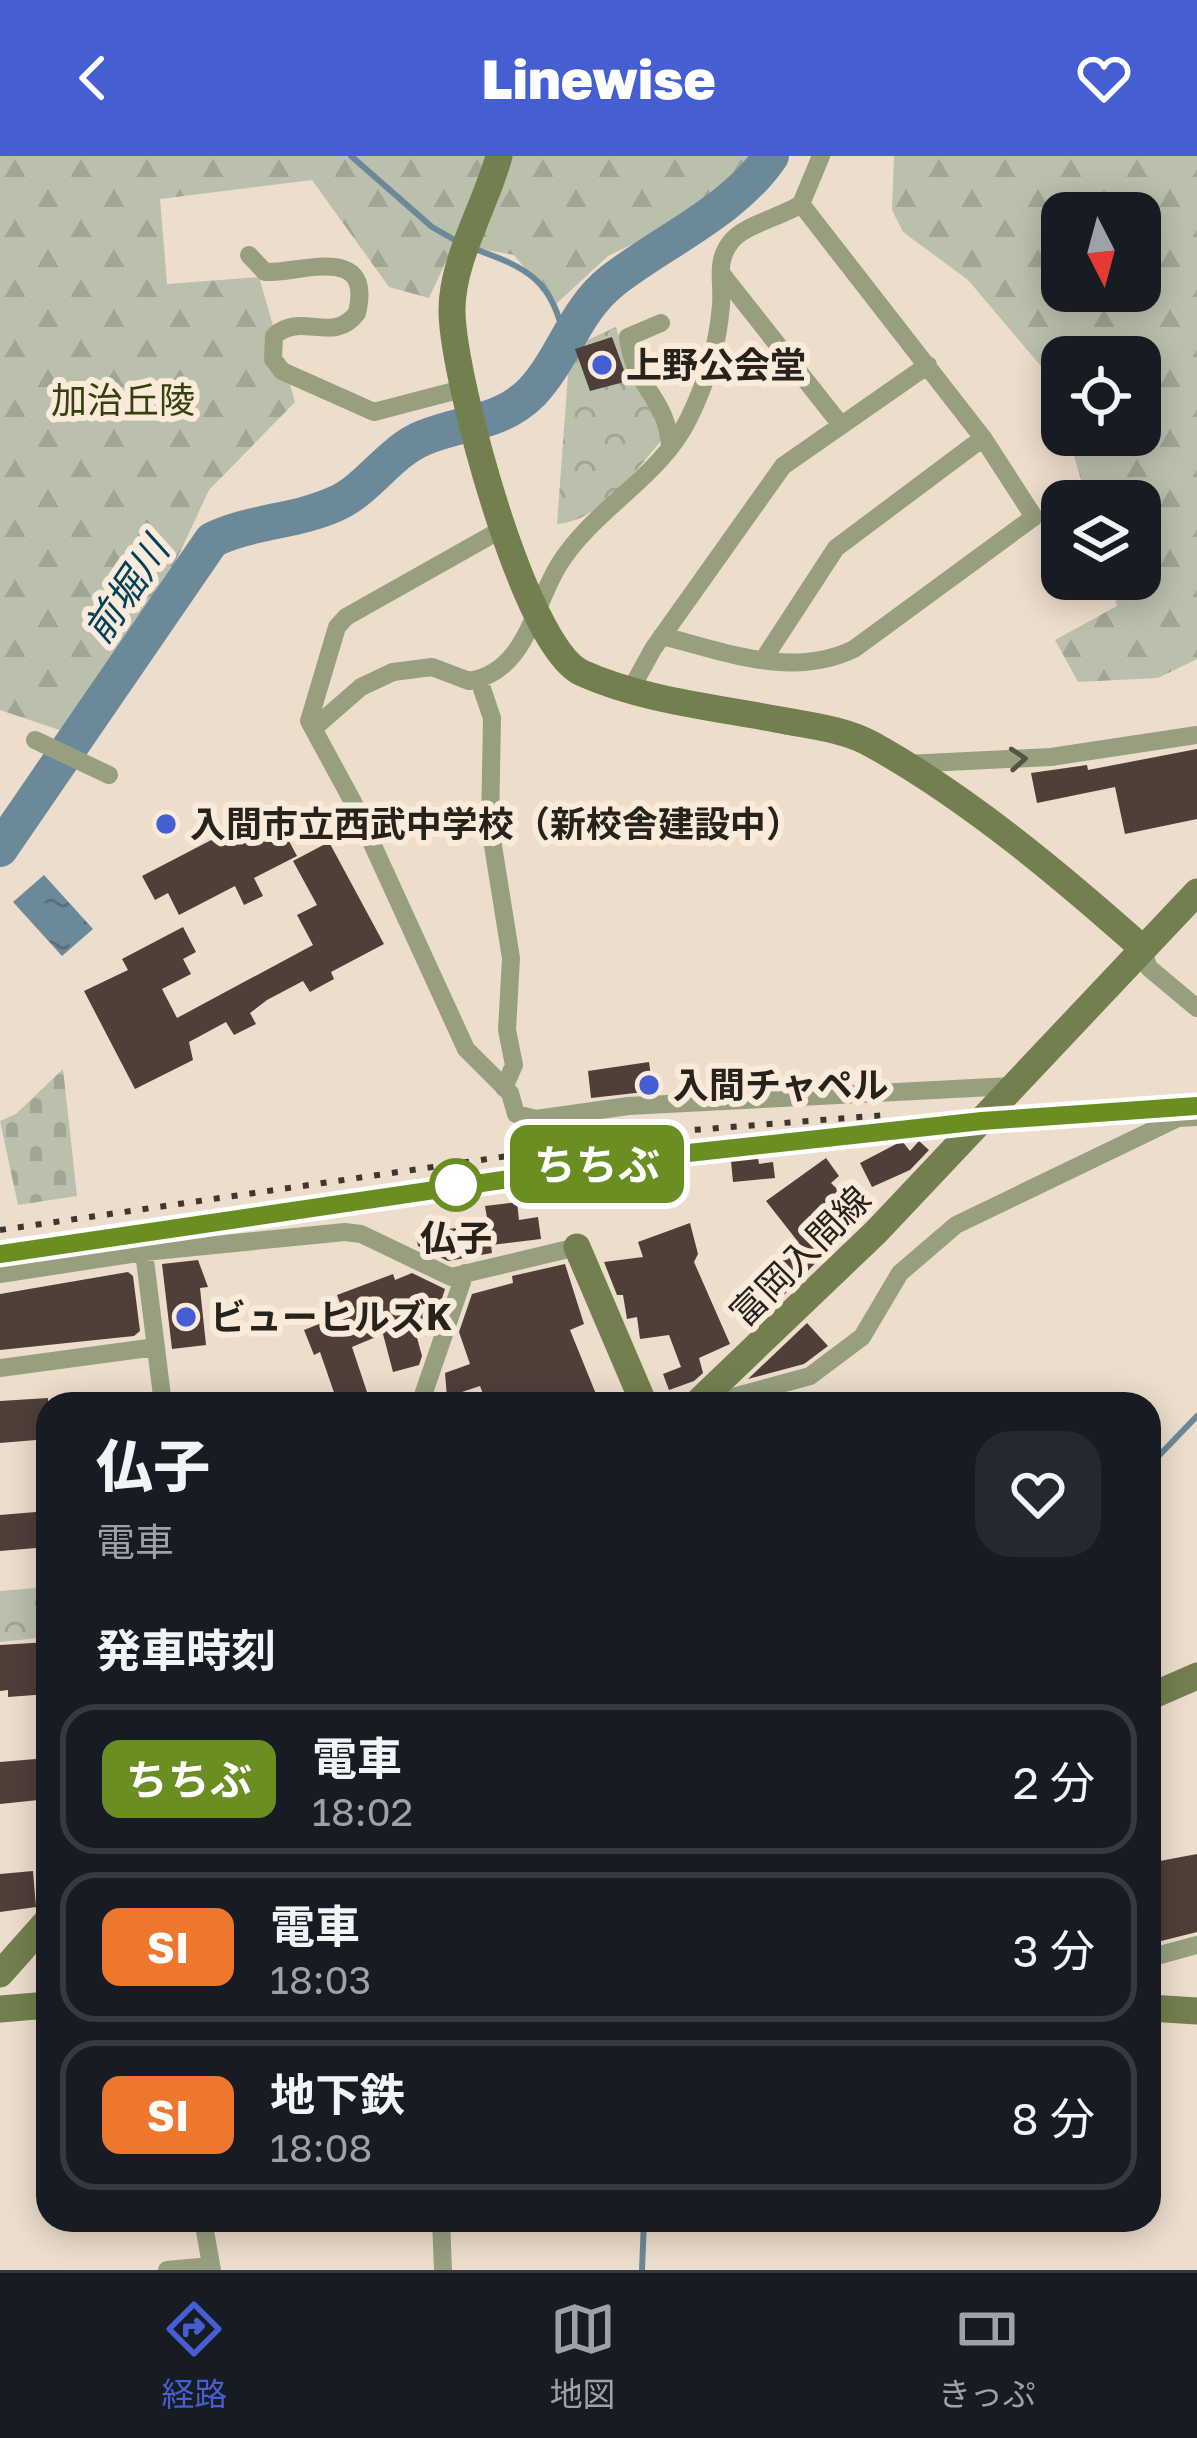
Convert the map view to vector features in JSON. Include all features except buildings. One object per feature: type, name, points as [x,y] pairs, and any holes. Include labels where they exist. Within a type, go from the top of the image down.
[{"type":"street","points":[[499,156],[452,312],[463,392],[482,459],[536,614],[556,648],[579,672],[631,688],[831,729],[872,743],[993,828],[1141,947],[1149,968],[1197,1008]]},
{"type":"street","points":[[314,728],[361,687],[393,672],[432,667],[458,679],[479,680],[510,658],[557,567],[586,527],[647,475],[687,423],[711,363],[722,301],[721,256],[734,236],[801,204],[821,156]]},
{"type":"street","points":[[662,636],[788,666],[826,663],[854,649],[1034,517],[983,438],[801,204]]},
{"type":"street","points":[[249,255],[265,272],[334,265],[350,274],[359,293],[357,313],[338,328],[298,324],[274,335],[274,359],[282,370],[374,412],[463,392]]},
{"type":"street","points":[[720,272],[841,425]]},
{"type":"street","points":[[661,323],[628,337],[632,371],[668,418],[670,446]]},
{"type":"street","points":[[631,688],[662,636],[783,466],[928,365]]},
{"type":"street","points":[[763,660],[836,548],[983,438]]},
{"type":"street","points":[[504,528],[346,617],[337,627],[311,704],[314,728],[466,1049],[503,1088],[516,1114],[536,1119],[628,1106],[1011,1086]]},
{"type":"street","points":[[479,680],[492,718],[490,827],[511,958],[507,1030],[514,1065],[503,1088]]},
{"type":"street","points":[[902,764],[1057,757],[1197,735]]},
{"type":"street","points":[[35,740],[109,775]]},
{"type":"street","name":"富岡入間線","points":[[709,1392],[876,1232],[1197,892]]},
{"type":"street","points":[[751,1392],[810,1376],[862,1337],[900,1273],[956,1225],[1178,1118],[1197,1117]]},
{"type":"street","points":[[0,1274],[145,1252],[345,1232],[362,1234],[451,1277],[577,1247],[639,1392]]},
{"type":"street","points":[[145,1252],[162,1392]]},
{"type":"street","points":[[424,1392],[465,1273]]},
{"type":"street","points":[[0,1368],[156,1346]]},
{"type":"street","points":[[1161,1692],[1197,1676]]},
{"type":"street","points":[[0,1974],[36,1934]]},
{"type":"street","points":[[1161,1955],[1197,1945]]},
{"type":"street","points":[[0,2009],[36,2006]]},
{"type":"street","points":[[1161,2009],[1197,2011]]},
{"type":"street","points":[[167,2270],[211,2268],[205,2232]]},
{"type":"street","points":[[441,2232],[443,2270]]},
{"type":"green space","name":"加治丘陵","points":[[0,156],[756,156],[722,201],[608,256],[555,305],[514,255],[454,244],[429,298],[389,287],[312,180],[160,199],[167,284],[259,277],[295,402],[209,490],[92,741],[0,710]]},
{"type":"green space","points":[[894,156],[1197,156],[1197,659],[1158,678],[1078,682],[1055,640],[1117,606],[1115,600],[1161,600],[1161,480],[1081,480],[1074,456],[1161,456],[1161,336],[1041,336],[1041,366],[968,280],[903,232],[892,210]]},
{"type":"green space","points":[[616,327],[631,378],[658,412],[663,438],[602,504],[557,524],[570,348]]},
{"type":"green space","points":[[63,1069],[77,1196],[18,1205],[0,1121],[16,1114]]},
{"type":"green space","points":[[36,1588],[36,1638],[0,1642],[0,1591]]},
{"type":"water","points":[[44,875],[93,929],[62,956],[13,902]]},
{"type":"waterway","points":[[351,156],[432,227],[460,243]]},
{"type":"waterway","name":"前堀川","points":[[0,849],[212,540],[335,504],[411,444],[520,403],[543,379],[599,293],[718,209],[771,156]]},
{"type":"waterway","points":[[472,248],[536,280],[554,305],[566,344]]},
{"type":"waterway","points":[[1161,1454],[1197,1416]]},
{"type":"waterway","points":[[642,2270],[644,2232]]},
{"type":"railway","points":[[0,1254],[747,1149],[1197,1106]]},
{"type":"railway","points":[[0,1230],[680,1131],[886,1115]]},
{"type":"train","name":"ちちぶ","points":[[0,1254],[580,1166],[982,1121],[1197,1106]]},
{"type":"place","name":"上野公会堂","points":[[602,365]]},
{"type":"place","name":"入間市立西武中学校（新校舎建設中）","points":[[166,824]]},
{"type":"place","name":"入間チャペル","points":[[649,1085]]},
{"type":"place","name":"仏子","points":[[456,1185]]},
{"type":"place","name":"ビューヒルズK","points":[[186,1317]]}]
